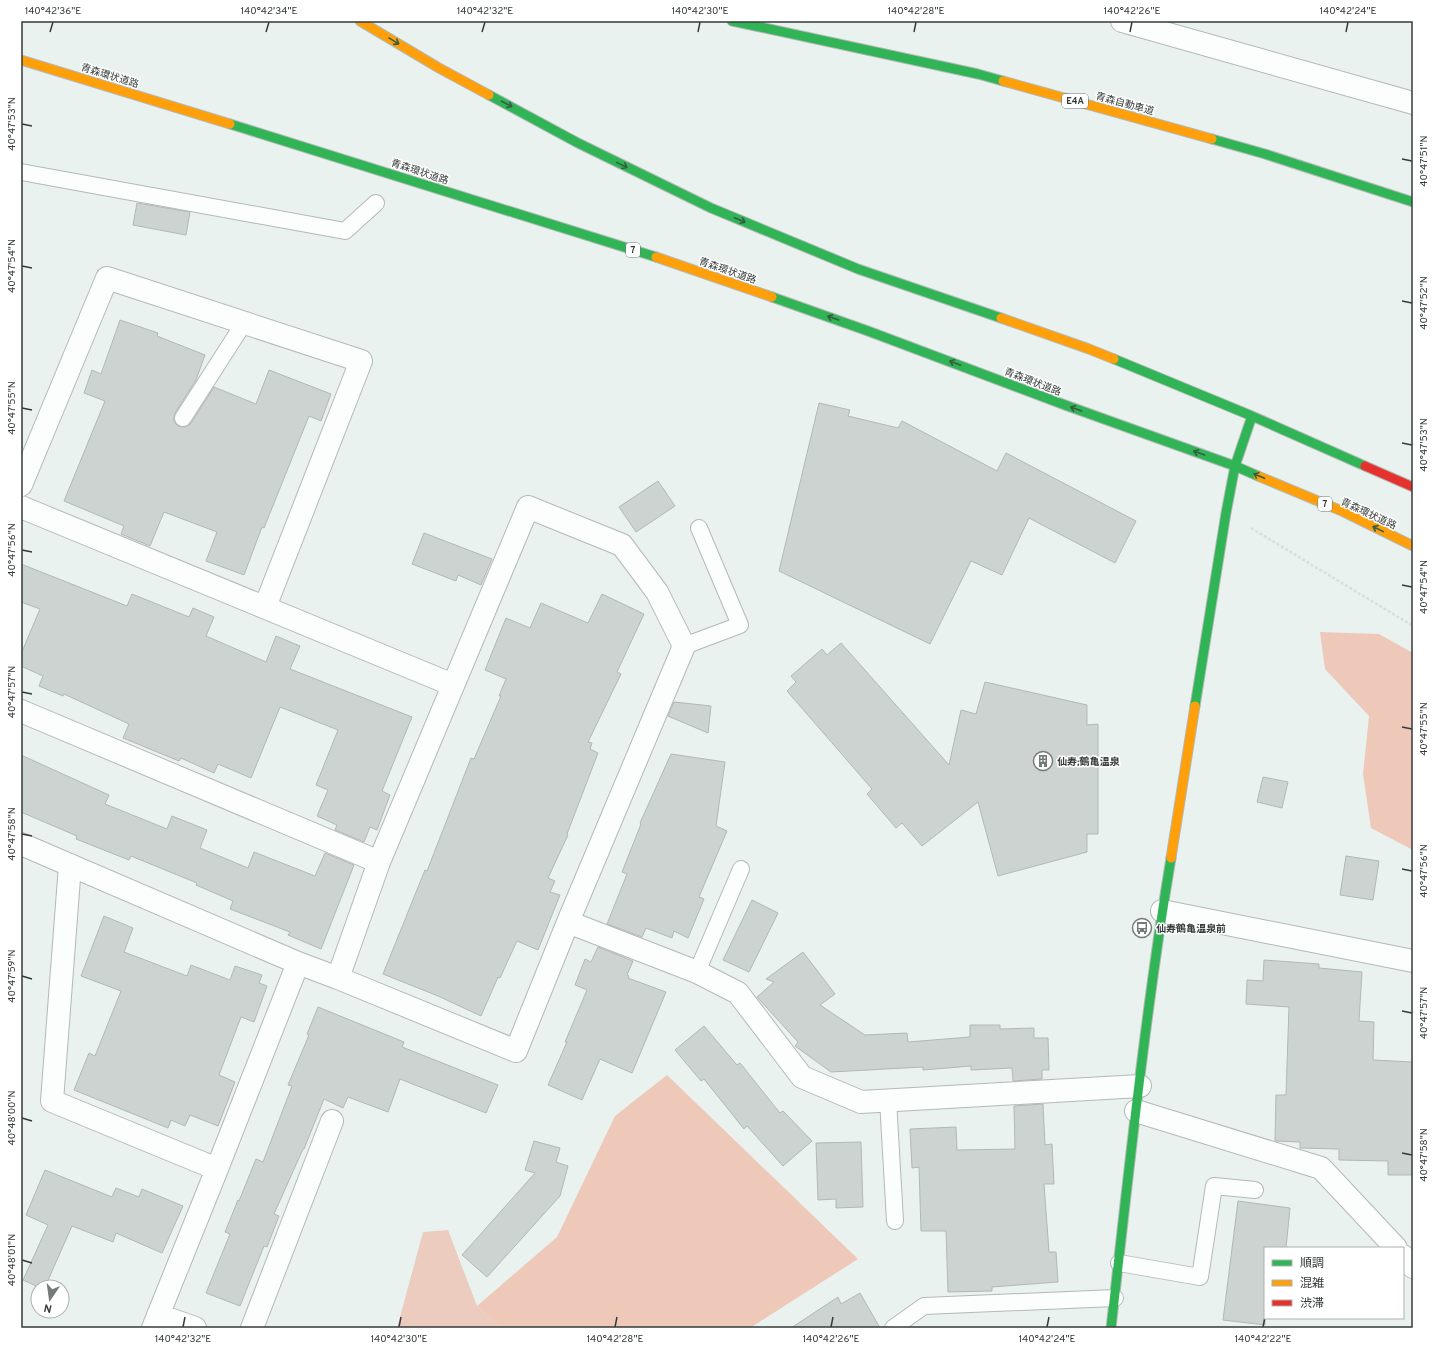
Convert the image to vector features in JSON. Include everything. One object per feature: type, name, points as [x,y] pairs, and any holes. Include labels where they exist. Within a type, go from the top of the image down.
[{"type":"main road","points":[[360,21],[439,68],[571,139],[711,208],[858,269],[1089,349],[1252,416],[1413,487]]},
{"type":"main road","name":"青森自動車道","points":[[732,21],[978,74],[1265,154],[1413,202]]},
{"type":"main road","name":"青森環状道路","points":[[21,60],[333,154],[660,258],[868,331],[1065,405],[1235,466],[1342,511],[1413,546]]},
{"type":"main road","points":[[1111,1328],[1136,1111],[1162,912],[1226,513],[1235,466],[1252,416]]},
{"type":"street","points":[[1122,21],[1413,103]]},
{"type":"street","points":[[21,485],[107,278],[361,361],[265,607]]},
{"type":"street","points":[[21,507],[453,685]]},
{"type":"street","points":[[21,844],[298,963],[516,1051],[568,922],[684,646],[657,592],[622,546],[528,507],[380,862],[338,978]]},
{"type":"street","points":[[21,711],[380,862]]},
{"type":"street","points":[[70,865],[52,1101],[217,1169]]},
{"type":"street","points":[[1162,912],[1413,961]]},
{"type":"street","points":[[568,922],[697,972],[738,993],[802,1078],[861,1102],[1140,1086]]},
{"type":"street","points":[[195,1328],[156,1322],[298,963]]},
{"type":"street","points":[[1136,1111],[1321,1168],[1395,1247]]},
{"type":"street","points":[[252,1328],[332,1122]]},
{"type":"street","points":[[1404,1257],[1413,1267]]},
{"type":"lane","points":[[21,172],[345,230],[376,203]]},
{"type":"lane","points":[[183,418],[244,323]]},
{"type":"lane","points":[[684,646],[740,625],[699,528]]},
{"type":"lane","points":[[697,972],[741,869]]},
{"type":"lane","points":[[888,1100],[895,1221]]},
{"type":"lane","points":[[1119,1263],[1200,1277],[1214,1186],[1255,1190]]},
{"type":"lane","points":[[893,1328],[924,1306],[1115,1298]]},
{"type":"path","points":[[1226,513],[1413,626]]},
{"type":"shaded area","points":[[1320,632],[1379,634],[1413,653],[1413,850],[1371,828],[1363,774],[1369,716],[1325,669]]},
{"type":"shaded area","points":[[667,1075],[858,1259],[750,1328],[500,1328],[477,1306],[557,1237],[615,1116]]},
{"type":"shaded area","points":[[448,1230],[477,1306],[500,1328],[397,1328],[423,1232]]},
{"type":"building","points":[[137,203],[190,212],[186,235],[133,225]]},
{"type":"building","points":[[120,320],[158,333],[157,336],[205,355],[196,380],[175,413],[174,422],[178,426],[188,426],[191,423],[214,387],[256,404],[269,370],[331,394],[321,421],[309,416],[264,528],[262,527],[244,575],[206,561],[217,532],[164,512],[150,546],[121,534],[124,526],[64,501],[105,401],[84,393],[92,370],[101,374]]},
{"type":"building","points":[[819,403],[850,410],[848,416],[898,428],[902,421],[997,471],[1006,453],[1136,521],[1115,563],[1029,518],[1002,575],[971,561],[930,644],[779,571]]},
{"type":"building","points":[[658,481],[675,506],[636,532],[619,507]]},
{"type":"building","points":[[424,533],[492,559],[481,585],[458,575],[456,581],[412,564]]},
{"type":"building","points":[[21,564],[127,606],[132,594],[189,617],[193,608],[214,617],[206,636],[266,662],[276,636],[300,646],[290,669],[412,717],[382,791],[390,795],[377,830],[370,827],[364,842],[335,830],[337,825],[317,816],[328,790],[316,785],[338,730],[280,707],[251,778],[218,764],[214,773],[181,758],[179,761],[123,738],[129,724],[64,694],[63,696],[39,686],[43,676],[21,666],[21,654],[40,609],[21,602]]},
{"type":"building","points":[[602,594],[644,614],[617,672],[621,674],[588,742],[592,743],[590,749],[598,753],[567,834],[568,835],[548,878],[555,881],[550,892],[560,895],[538,950],[517,941],[500,978],[498,977],[481,1016],[438,996],[383,974],[425,870],[427,871],[471,758],[474,759],[501,696],[499,696],[506,679],[485,670],[506,618],[530,628],[541,603],[588,623]]},
{"type":"building","name":"仙寿;鶴亀温泉","points":[[841,643],[949,765],[961,710],[976,714],[985,682],[1087,705],[1087,725],[1098,724],[1098,834],[1087,834],[1087,852],[998,876],[978,802],[922,846],[902,823],[896,828],[867,794],[872,789],[787,691],[796,682],[791,676],[822,649],[827,655]]},
{"type":"building","points":[[674,702],[711,706],[708,733],[668,716]]},
{"type":"building","points":[[671,754],[725,762],[716,826],[727,831],[699,897],[704,899],[688,938],[674,931],[672,938],[646,928],[642,937],[607,924],[627,874],[622,872],[641,824],[640,823]]},
{"type":"building","points":[[21,755],[109,795],[105,804],[167,829],[172,816],[207,830],[200,848],[248,868],[254,852],[315,876],[325,853],[354,865],[321,949],[288,935],[290,932],[230,909],[233,901],[196,885],[197,883],[131,856],[129,860],[76,839],[77,836],[21,812]]},
{"type":"building","points":[[1263,777],[1288,782],[1282,808],[1257,802]]},
{"type":"building","points":[[1346,856],[1379,861],[1373,900],[1340,895]]},
{"type":"building","points":[[752,900],[778,913],[749,972],[723,960]]},
{"type":"building","points":[[104,916],[133,928],[124,952],[187,976],[191,965],[230,980],[235,966],[262,975],[259,983],[267,986],[254,1022],[241,1017],[219,1075],[235,1082],[218,1126],[190,1115],[185,1126],[171,1120],[168,1128],[74,1090],[89,1053],[95,1056],[121,991],[81,976]]},
{"type":"building","points":[[598,947],[633,961],[627,975],[629,976],[628,978],[666,992],[632,1073],[600,1059],[582,1100],[548,1085],[567,1042],[565,1042],[587,990],[575,985],[585,959],[591,962]]},
{"type":"building","points":[[803,952],[835,994],[820,1005],[865,1035],[907,1033],[908,1042],[970,1037],[970,1025],[1000,1025],[1000,1029],[1034,1028],[1034,1038],[1048,1038],[1049,1070],[1042,1070],[1042,1079],[1013,1081],[1012,1068],[971,1070],[971,1066],[923,1070],[923,1067],[831,1072],[795,1046],[798,1042],[757,997],[774,982],[766,979]]},
{"type":"building","points":[[1264,960],[1319,964],[1319,968],[1362,972],[1359,1021],[1374,1022],[1373,1060],[1413,1062],[1413,1175],[1388,1175],[1388,1161],[1339,1160],[1339,1149],[1300,1148],[1300,1142],[1275,1141],[1276,1095],[1286,1095],[1289,1007],[1246,1004],[1247,980],[1263,981]]},
{"type":"building","points":[[318,1007],[404,1042],[402,1047],[498,1085],[486,1113],[400,1079],[388,1112],[348,1097],[343,1108],[324,1099],[304,1149],[274,1214],[279,1216],[267,1247],[264,1246],[240,1306],[206,1293],[230,1234],[225,1232],[238,1200],[239,1201],[256,1159],[263,1162],[292,1086],[288,1085],[309,1035],[307,1034]]},
{"type":"building","points":[[704,1026],[737,1065],[740,1063],[780,1113],[783,1111],[812,1141],[783,1166],[747,1126],[744,1129],[704,1079],[701,1081],[675,1050]]},
{"type":"building","points":[[1043,1104],[1045,1145],[1052,1144],[1054,1184],[1044,1184],[1049,1252],[1056,1252],[1058,1282],[992,1287],[992,1291],[948,1292],[946,1231],[921,1231],[919,1167],[912,1168],[910,1129],[956,1127],[957,1150],[1015,1149],[1014,1106]]},
{"type":"building","points":[[534,1141],[560,1148],[556,1162],[568,1166],[560,1196],[487,1277],[462,1255],[535,1173],[525,1170]]},
{"type":"building","points":[[861,1142],[863,1207],[836,1208],[836,1199],[818,1200],[816,1143]]},
{"type":"building","points":[[45,1170],[112,1197],[116,1188],[139,1197],[142,1189],[183,1206],[162,1253],[116,1233],[113,1242],[72,1226],[49,1279],[30,1279],[30,1283],[23,1280],[48,1225],[26,1215]]},
{"type":"building","points":[[1238,1201],[1290,1208],[1286,1247],[1264,1247],[1265,1325],[1223,1320]]},
{"type":"building","points":[[860,1293],[880,1328],[791,1328],[838,1297],[841,1304]]},
{"type":"traffic: fast","points":[[732,21],[978,74],[1003,81]]},
{"type":"traffic: fast","points":[[489,95],[578,143],[711,208],[858,269],[1001,318]]},
{"type":"traffic: fast","points":[[230,124],[656,257]]},
{"type":"traffic: fast","points":[[1212,139],[1265,154],[1413,202]]},
{"type":"traffic: fast","points":[[772,297],[1235,466],[1258,476]]},
{"type":"traffic: fast","points":[[1114,359],[1252,416],[1365,466]]},
{"type":"traffic: fast","points":[[1195,706],[1235,466],[1252,416]]},
{"type":"traffic: fast","points":[[1111,1328],[1145,1034],[1171,858]]},
{"type":"traffic: slow","points":[[360,21],[439,68],[489,95]]},
{"type":"traffic: slow","points":[[21,60],[230,124]]},
{"type":"traffic: slow","points":[[1003,81],[1212,139]]},
{"type":"traffic: slow","points":[[656,257],[772,297]]},
{"type":"traffic: slow","points":[[1001,318],[1114,359]]},
{"type":"traffic: slow","points":[[1258,476],[1342,511],[1413,546]]},
{"type":"traffic: slow","points":[[1171,858],[1195,706]]},
{"type":"traffic: jam","points":[[1365,466],[1413,487]]},
{"type":"place","name":"仙寿;鶴亀温泉","points":[[1043,761]]},
{"type":"place","name":"仙寿鶴亀温泉前","points":[[1142,928]]}]
